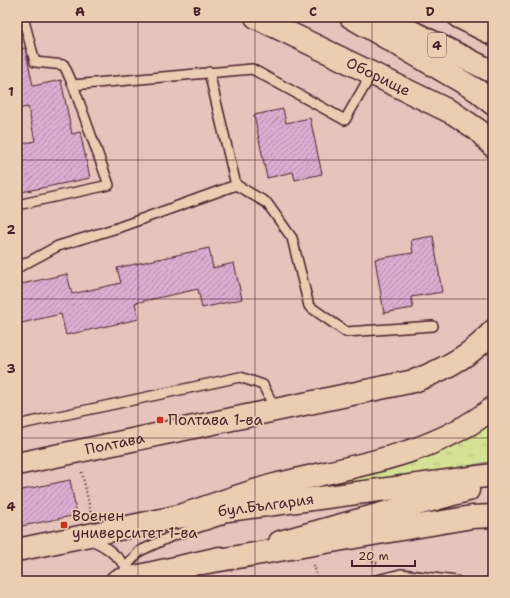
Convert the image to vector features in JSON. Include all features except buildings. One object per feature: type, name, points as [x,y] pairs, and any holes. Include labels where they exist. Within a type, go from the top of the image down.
[{"type":"main road","name":"Оборище","points":[[256,17],[453,113],[478,130],[493,146]]},
{"type":"main road","points":[[351,17],[478,91],[493,104]]},
{"type":"main road","name":"4","points":[[382,17],[493,72]]},
{"type":"main road","name":"4","points":[[459,17],[493,34]]},
{"type":"main road","name":"Полтава","points":[[17,464],[377,390],[414,381],[431,375],[470,352],[485,341],[493,331]]},
{"type":"main road","points":[[176,518],[273,486],[394,457],[420,448],[462,429],[493,408]]},
{"type":"main road","name":"бул.България","points":[[17,550],[176,518],[493,475]]},
{"type":"main road","points":[[127,578],[169,575],[202,563],[493,483]]},
{"type":"main road","points":[[202,563],[472,517],[493,516]]},
{"type":"lane","points":[[17,205],[109,185],[73,85],[64,65],[35,62],[23,17]]},
{"type":"lane","points":[[73,85],[252,69],[345,120],[372,73]]},
{"type":"lane","points":[[209,72],[236,184],[266,203],[292,238],[309,306],[346,332],[433,326]]},
{"type":"lane","points":[[17,268],[58,246],[117,228],[236,184]]},
{"type":"lane","points":[[17,425],[240,377],[263,385],[276,410]]},
{"type":"lane","points":[[127,578],[140,551],[172,536],[259,507]]},
{"type":"lane","points":[[86,536],[112,552],[127,578]]},
{"type":"lane","points":[[373,581],[401,574],[456,581]]},
{"type":"path","points":[[78,451],[86,536]]},
{"type":"path","points":[[360,555],[401,574]]},
{"type":"path","points":[[307,566],[322,563]]},
{"type":"path","points":[[314,565],[318,581]]},
{"type":"green space","points":[[493,418],[493,461],[284,502],[281,491]]},
{"type":"place","name":"Полтава 1-ва","points":[[160,420]]},
{"type":"place","name":"Военен университет 1-ва","points":[[64,525]]}]
